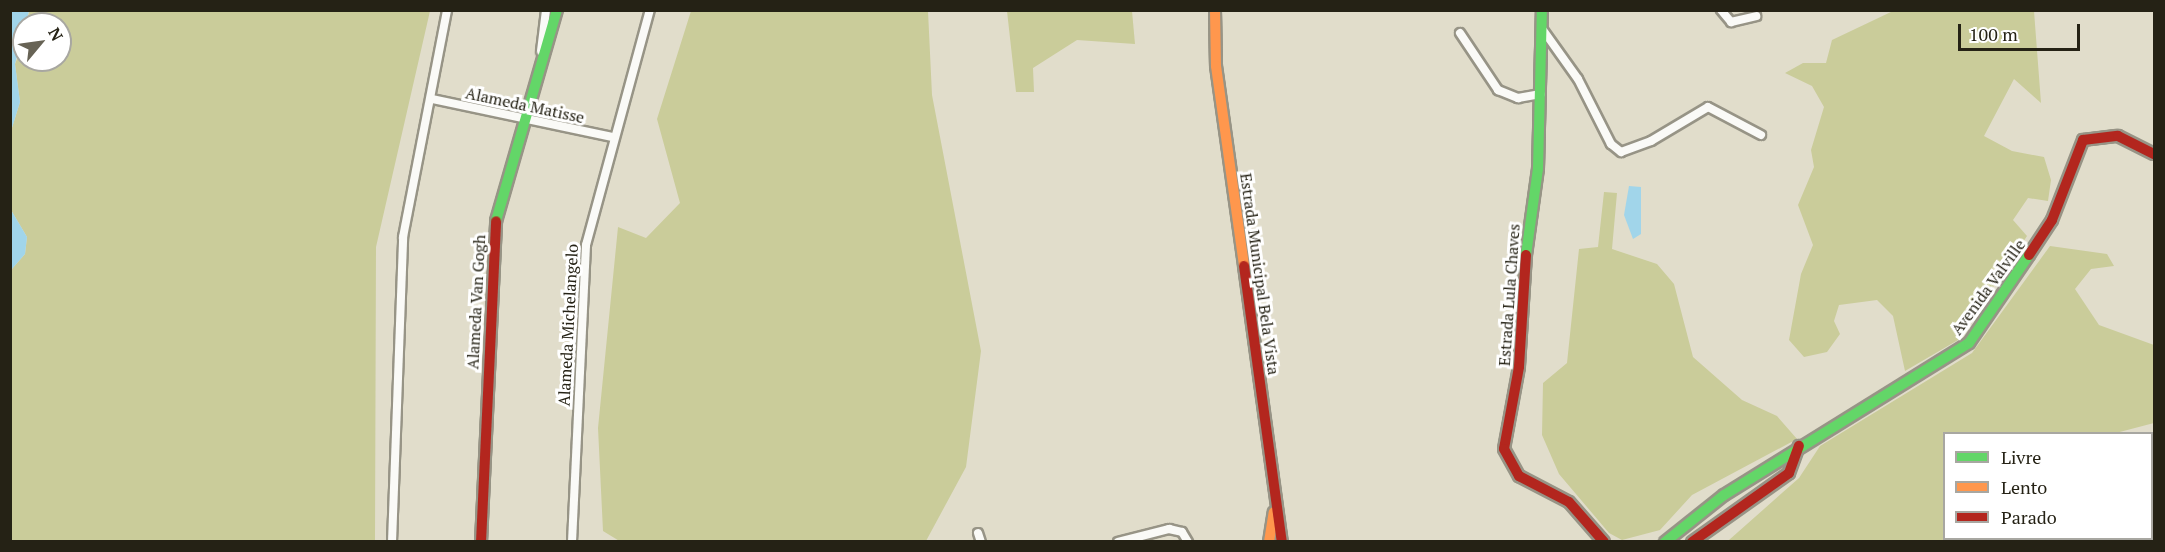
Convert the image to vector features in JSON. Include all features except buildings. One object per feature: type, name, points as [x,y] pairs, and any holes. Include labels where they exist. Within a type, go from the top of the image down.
[{"type":"main road","name":"Alameda Van Gogh","points":[[481,542],[492,248],[524,119],[557,10]]},
{"type":"main road","name":"Estrada Municipal Bela Vista","points":[[1215,10],[1216,66],[1282,542]]},
{"type":"main road","name":"Estrada Lula Chaves","points":[[1542,10],[1541,94],[1519,367],[1504,449],[1519,476],[1569,502],[1599,539]]},
{"type":"main road","name":"Avenida Valville","points":[[1665,542],[1756,474],[1969,343],[2052,220],[2083,140],[2118,136],[2154,154]]},
{"type":"main road","points":[[1692,542],[1756,494],[1789,473],[1799,446]]},
{"type":"main road","points":[[1756,474],[1764,486],[1756,494]]},
{"type":"main road","points":[[1269,542],[1276,496]]},
{"type":"street","points":[[392,542],[403,237],[432,99],[447,10]]},
{"type":"street","name":"Alameda Van Gogh","points":[[539,70],[546,10]]},
{"type":"street","name":"Alameda Michelangelo","points":[[572,542],[582,268],[612,137],[650,10]]},
{"type":"street","points":[[1721,10],[1731,22],[1756,16]]},
{"type":"street","points":[[1543,30],[1578,78],[1611,144],[1621,152],[1651,141],[1708,107],[1761,135]]},
{"type":"street","points":[[1460,33],[1498,90],[1518,98],[1541,94]]},
{"type":"street","name":"Alameda Matisse","points":[[432,99],[612,137]]},
{"type":"street","points":[[1118,542],[1125,536],[1169,530],[1182,532],[1188,542]]},
{"type":"street","points":[[978,533],[981,542]]},
{"type":"green space","points":[[430,11],[376,247],[375,541],[11,541],[11,270],[25,254],[27,237],[11,210],[11,131],[20,102],[16,72],[72,72],[72,12],[29,12]]},
{"type":"green space","points":[[691,11],[928,11],[932,95],[981,351],[966,467],[926,541],[621,542],[603,531],[598,428],[618,227],[646,238],[680,203],[657,119]]},
{"type":"green space","points":[[1007,11],[1132,11],[1135,44],[1077,40],[1033,68],[1034,92],[1016,92]]},
{"type":"green space","points":[[1893,11],[2034,11],[2041,103],[2014,79],[1984,136],[2012,151],[2044,157],[2051,180],[2048,201],[2028,198],[2013,220],[2027,236],[1958,340],[1905,371],[1893,316],[1877,300],[1839,305],[1834,321],[1840,334],[1827,352],[1804,357],[1789,340],[1801,274],[1813,245],[1798,205],[1814,167],[1811,150],[1824,107],[1812,86],[1785,73],[1803,63],[1826,63],[1832,40]]},
{"type":"green space","points":[[1604,192],[1617,193],[1612,249],[1657,264],[1674,284],[1693,357],[1742,400],[1777,416],[1797,439],[1692,495],[1660,530],[1622,540],[1609,533],[1559,474],[1542,435],[1543,383],[1567,363],[1579,249],[1598,247]]},
{"type":"green space","points":[[2050,246],[2107,254],[2114,266],[2091,269],[2075,289],[2099,325],[2154,345],[2154,423],[2120,432],[1943,432],[1943,540],[1998,540],[1997,541],[1729,540],[1799,478],[1820,446],[1972,353]]},
{"type":"water","points":[[11,10],[29,11],[12,12],[12,72],[16,72],[20,102],[11,131]]},
{"type":"water","points":[[10,183],[11,210],[27,237],[25,254],[11,270]]},
{"type":"water","points":[[1629,186],[1641,187],[1641,234],[1633,239],[1624,215]]},
{"type":"traffic: fast","points":[[496,221],[557,10]]},
{"type":"traffic: fast","points":[[1526,255],[1538,169],[1542,10]]},
{"type":"traffic: fast","points":[[1665,542],[1724,495],[1969,343],[2029,255]]},
{"type":"traffic: slow","points":[[1215,10],[1216,66],[1244,266]]},
{"type":"traffic: slow","points":[[1269,542],[1274,512]]},
{"type":"traffic: jam","points":[[2029,255],[2052,220],[2083,140],[2118,136],[2154,154]]},
{"type":"traffic: jam","points":[[481,542],[496,221]]},
{"type":"traffic: jam","points":[[1526,255],[1519,367],[1504,449],[1519,476],[1569,502],[1604,542]]},
{"type":"traffic: jam","points":[[1244,266],[1282,542]]},
{"type":"traffic: jam","points":[[1692,542],[1789,473],[1799,446]]}]
